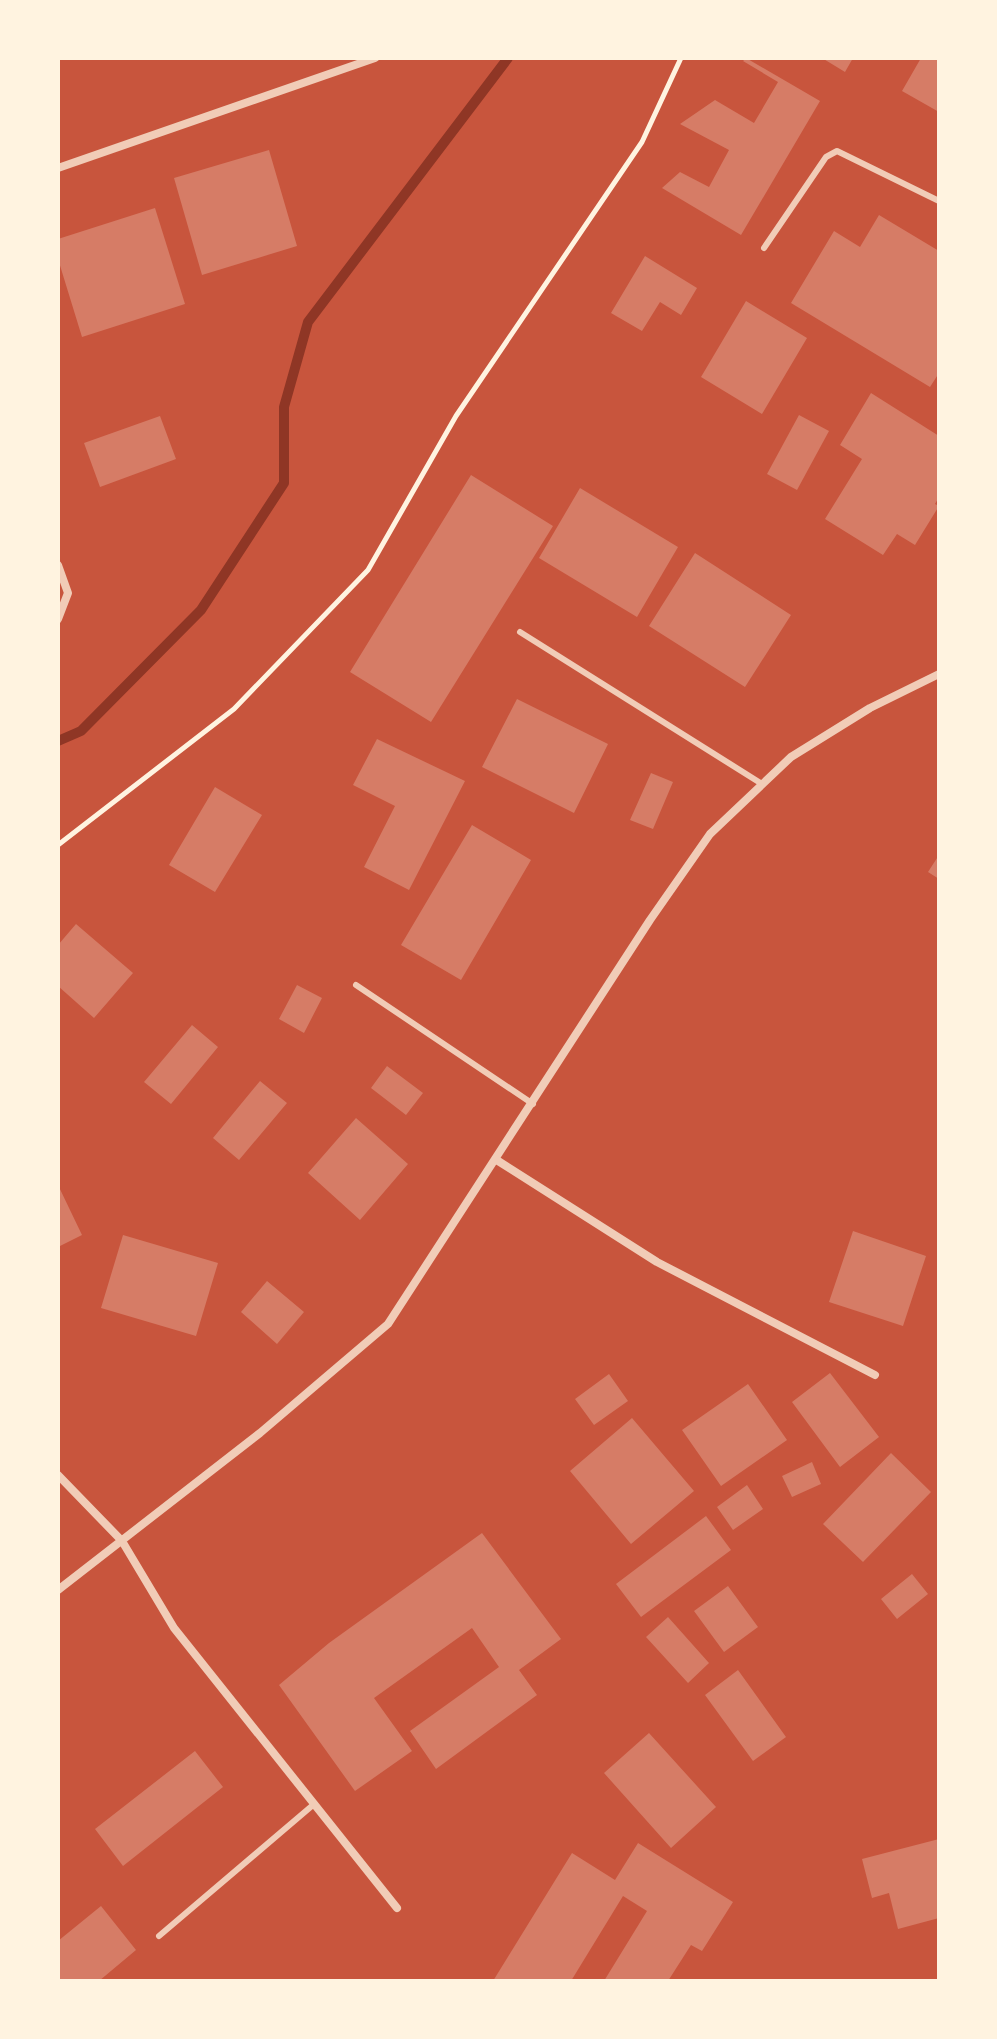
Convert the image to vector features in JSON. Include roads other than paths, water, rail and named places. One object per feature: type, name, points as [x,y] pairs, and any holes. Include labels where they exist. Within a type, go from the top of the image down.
[{"type":"street","points":[[58,168],[375,58]]},
{"type":"street","points":[[58,565],[68,593],[58,619]]},
{"type":"street","points":[[58,1590],[260,1433],[388,1324],[650,920],[710,834],[791,757],[870,708],[939,674]]},
{"type":"street","points":[[495,1159],[657,1262],[875,1375]]},
{"type":"street","points":[[58,1475],[122,1541],[174,1628],[397,1908]]},
{"type":"lane","points":[[764,248],[826,157],[837,151],[939,201]]},
{"type":"lane","points":[[520,632],[762,784]]},
{"type":"lane","points":[[356,985],[533,1104]]},
{"type":"lane","points":[[159,1936],[313,1805]]},
{"type":"waterway","points":[[58,741],[81,731],[201,610],[284,483],[284,407],[308,322],[508,58]]}]
